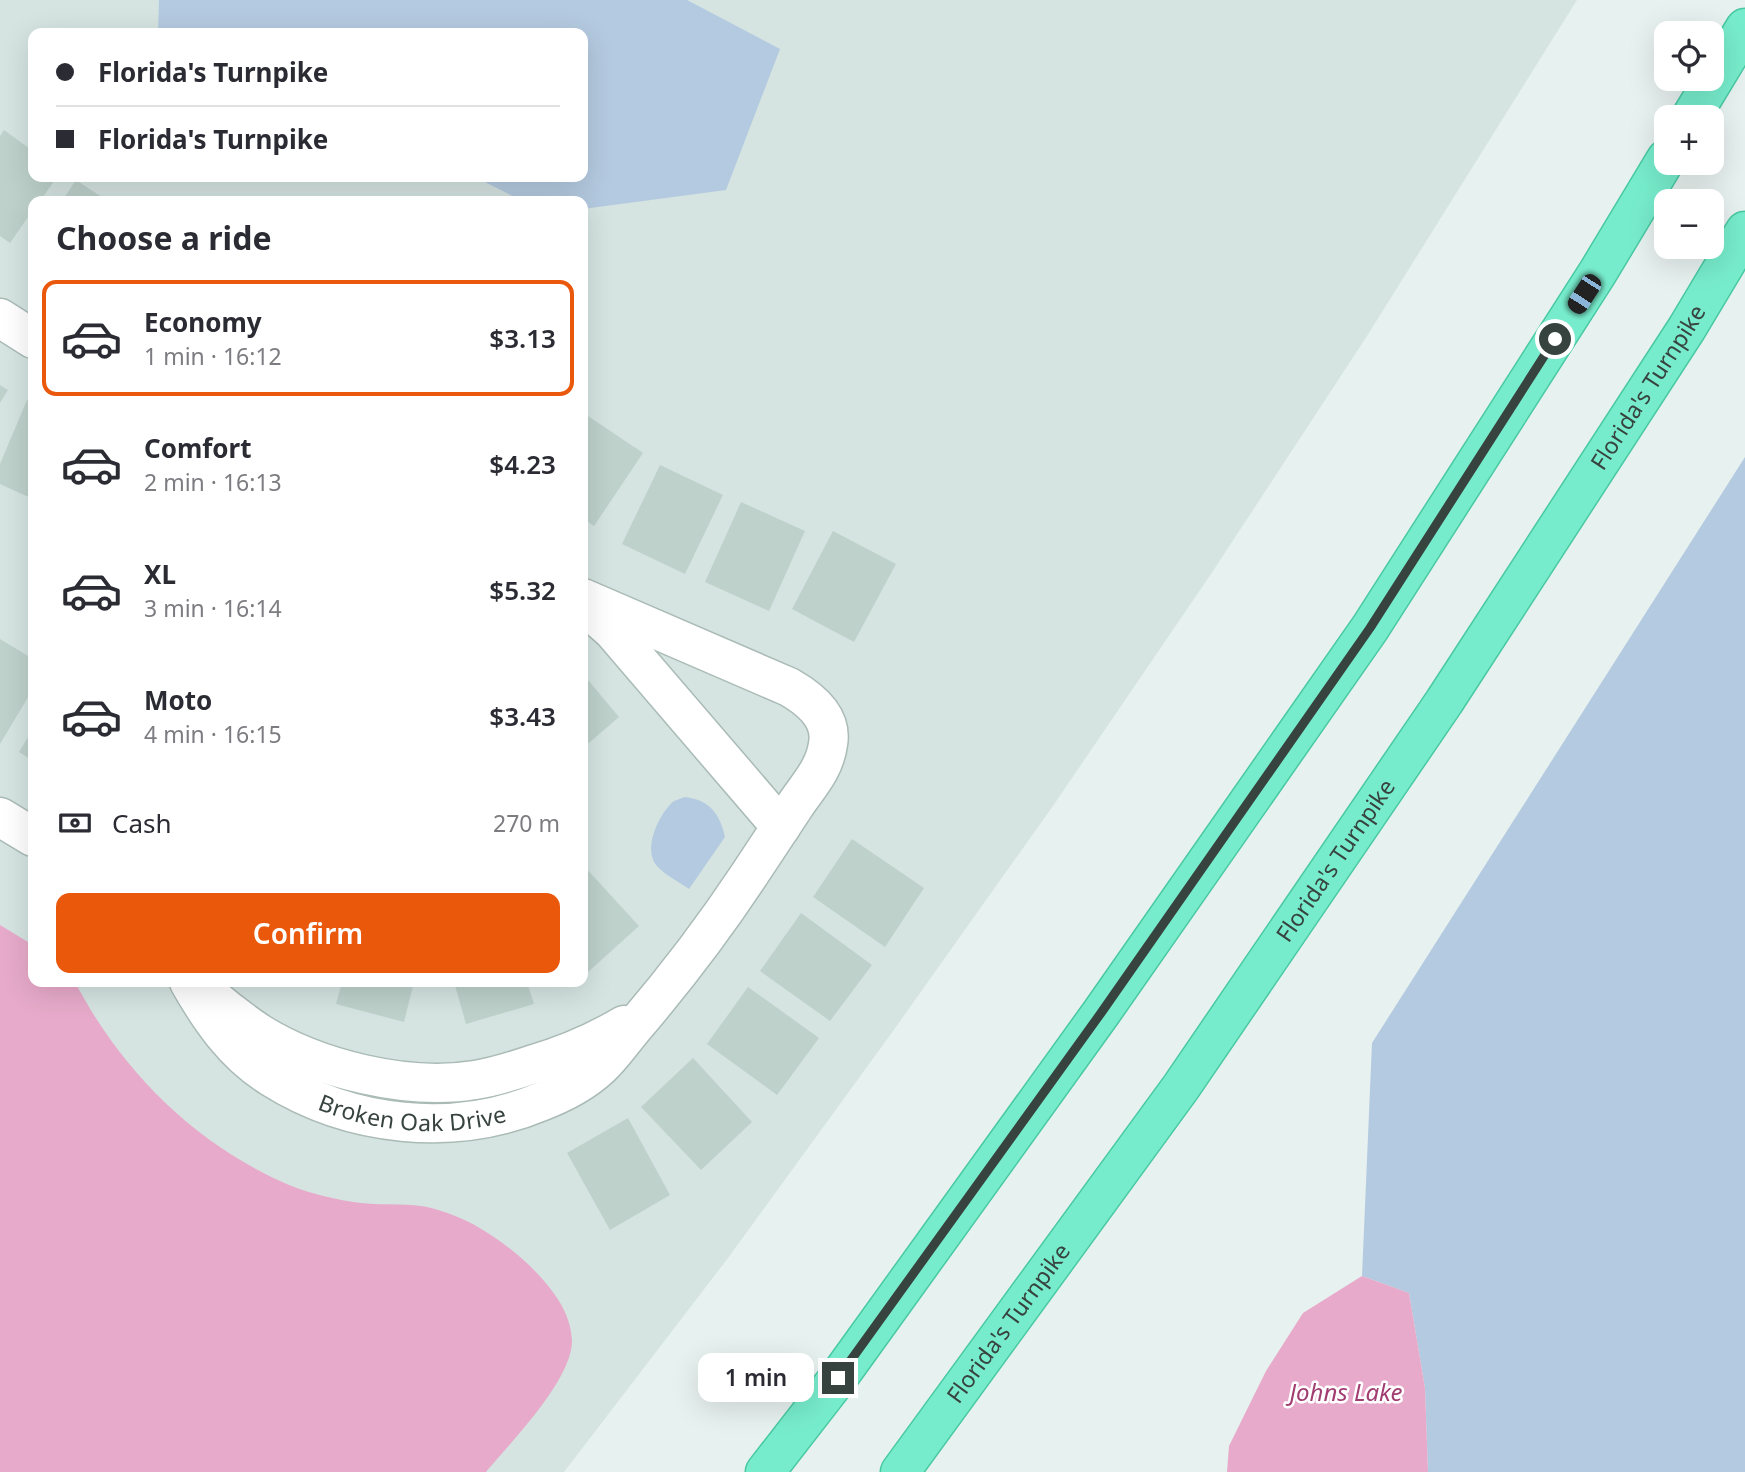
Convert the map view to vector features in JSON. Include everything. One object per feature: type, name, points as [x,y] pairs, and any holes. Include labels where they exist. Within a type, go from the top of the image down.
[{"type":"highway","points":[[1698,105],[1745,27]]},
{"type":"highway","points":[[765,1472],[838,1378],[1101,1013],[1370,628],[1598,272],[1656,175]]},
{"type":"highway","name":"Florida's Turnpike","points":[[900,1472],[1181,1087],[1413,747],[1687,328],[1745,231]]},
{"type":"street","points":[[0,318],[28,336]]},
{"type":"street","name":"Broken Oak Drive","points":[[198,987],[261,1034],[293,1049],[345,1069],[405,1083],[474,1080],[513,1071],[595,1043],[650,1009],[738,892],[822,767],[829,742],[825,722],[816,706],[789,687],[588,600]]},
{"type":"street","points":[[588,608],[612,629],[781,827]]},
{"type":"street","points":[[0,817],[28,834]]},
{"type":"shaded area","points":[[0,0],[1577,0],[1367,336],[1213,571],[1055,803],[728,1258],[564,1472],[0,1472]]},
{"type":"shaded area","points":[[159,0],[687,0],[780,49],[726,190],[588,208],[588,196],[512,196],[485,182],[588,182],[588,28],[158,28]]},
{"type":"shaded area","points":[[1745,457],[1745,1472],[1428,1472],[1425,1388],[1409,1293],[1362,1276],[1372,1043]]},
{"type":"shaded area","points":[[685,797],[701,801],[717,815],[725,837],[689,889],[657,866],[651,851],[654,832],[663,814],[674,801]]},
{"type":"water","points":[[0,925],[28,942],[28,987],[78,987],[115,1046],[139,1075],[193,1127],[223,1149],[289,1185],[315,1194],[361,1203],[426,1207],[461,1218],[485,1231],[529,1265],[558,1299],[571,1330],[569,1357],[562,1374],[538,1410],[486,1472],[0,1472]]},
{"type":"water","name":"Johns Lake","points":[[1362,1276],[1409,1293],[1425,1388],[1428,1472],[1227,1472],[1229,1446],[1266,1371],[1303,1313]]},
{"type":"building","points":[[4,130],[28,147],[28,182],[53,182],[44,196],[28,196],[28,217],[10,243],[0,236],[0,136]]},
{"type":"building","points":[[75,182],[79,182],[100,196],[65,196]]},
{"type":"building","points":[[0,385],[8,390],[0,403]]},
{"type":"building","points":[[27,400],[28,497],[0,484],[0,464]]},
{"type":"building","points":[[588,416],[643,453],[594,526],[588,522]]},
{"type":"building","points":[[660,465],[723,495],[685,574],[622,544]]},
{"type":"building","points":[[741,502],[805,531],[769,611],[705,582]]},
{"type":"building","points":[[833,531],[896,564],[854,642],[792,609]]},
{"type":"building","points":[[0,639],[28,656],[28,697],[0,744]]},
{"type":"building","points":[[588,680],[619,717],[588,744]]},
{"type":"building","points":[[28,737],[28,758],[19,752]]},
{"type":"building","points":[[852,839],[924,888],[885,947],[813,897]]},
{"type":"building","points":[[588,870],[639,926],[588,972]]},
{"type":"building","points":[[801,913],[872,965],[830,1021],[760,971]]},
{"type":"building","points":[[341,987],[413,987],[404,1022],[336,1004]]},
{"type":"building","points":[[455,987],[529,987],[534,1004],[466,1024]]},
{"type":"building","points":[[748,987],[819,1038],[777,1095],[707,1044]]},
{"type":"building","points":[[693,1058],[752,1122],[701,1170],[641,1107]]},
{"type":"building","points":[[628,1118],[670,1195],[610,1230],[567,1153]]},
{"type":"route","points":[[838,1378],[1101,1013],[1370,628],[1555,339]]}]
